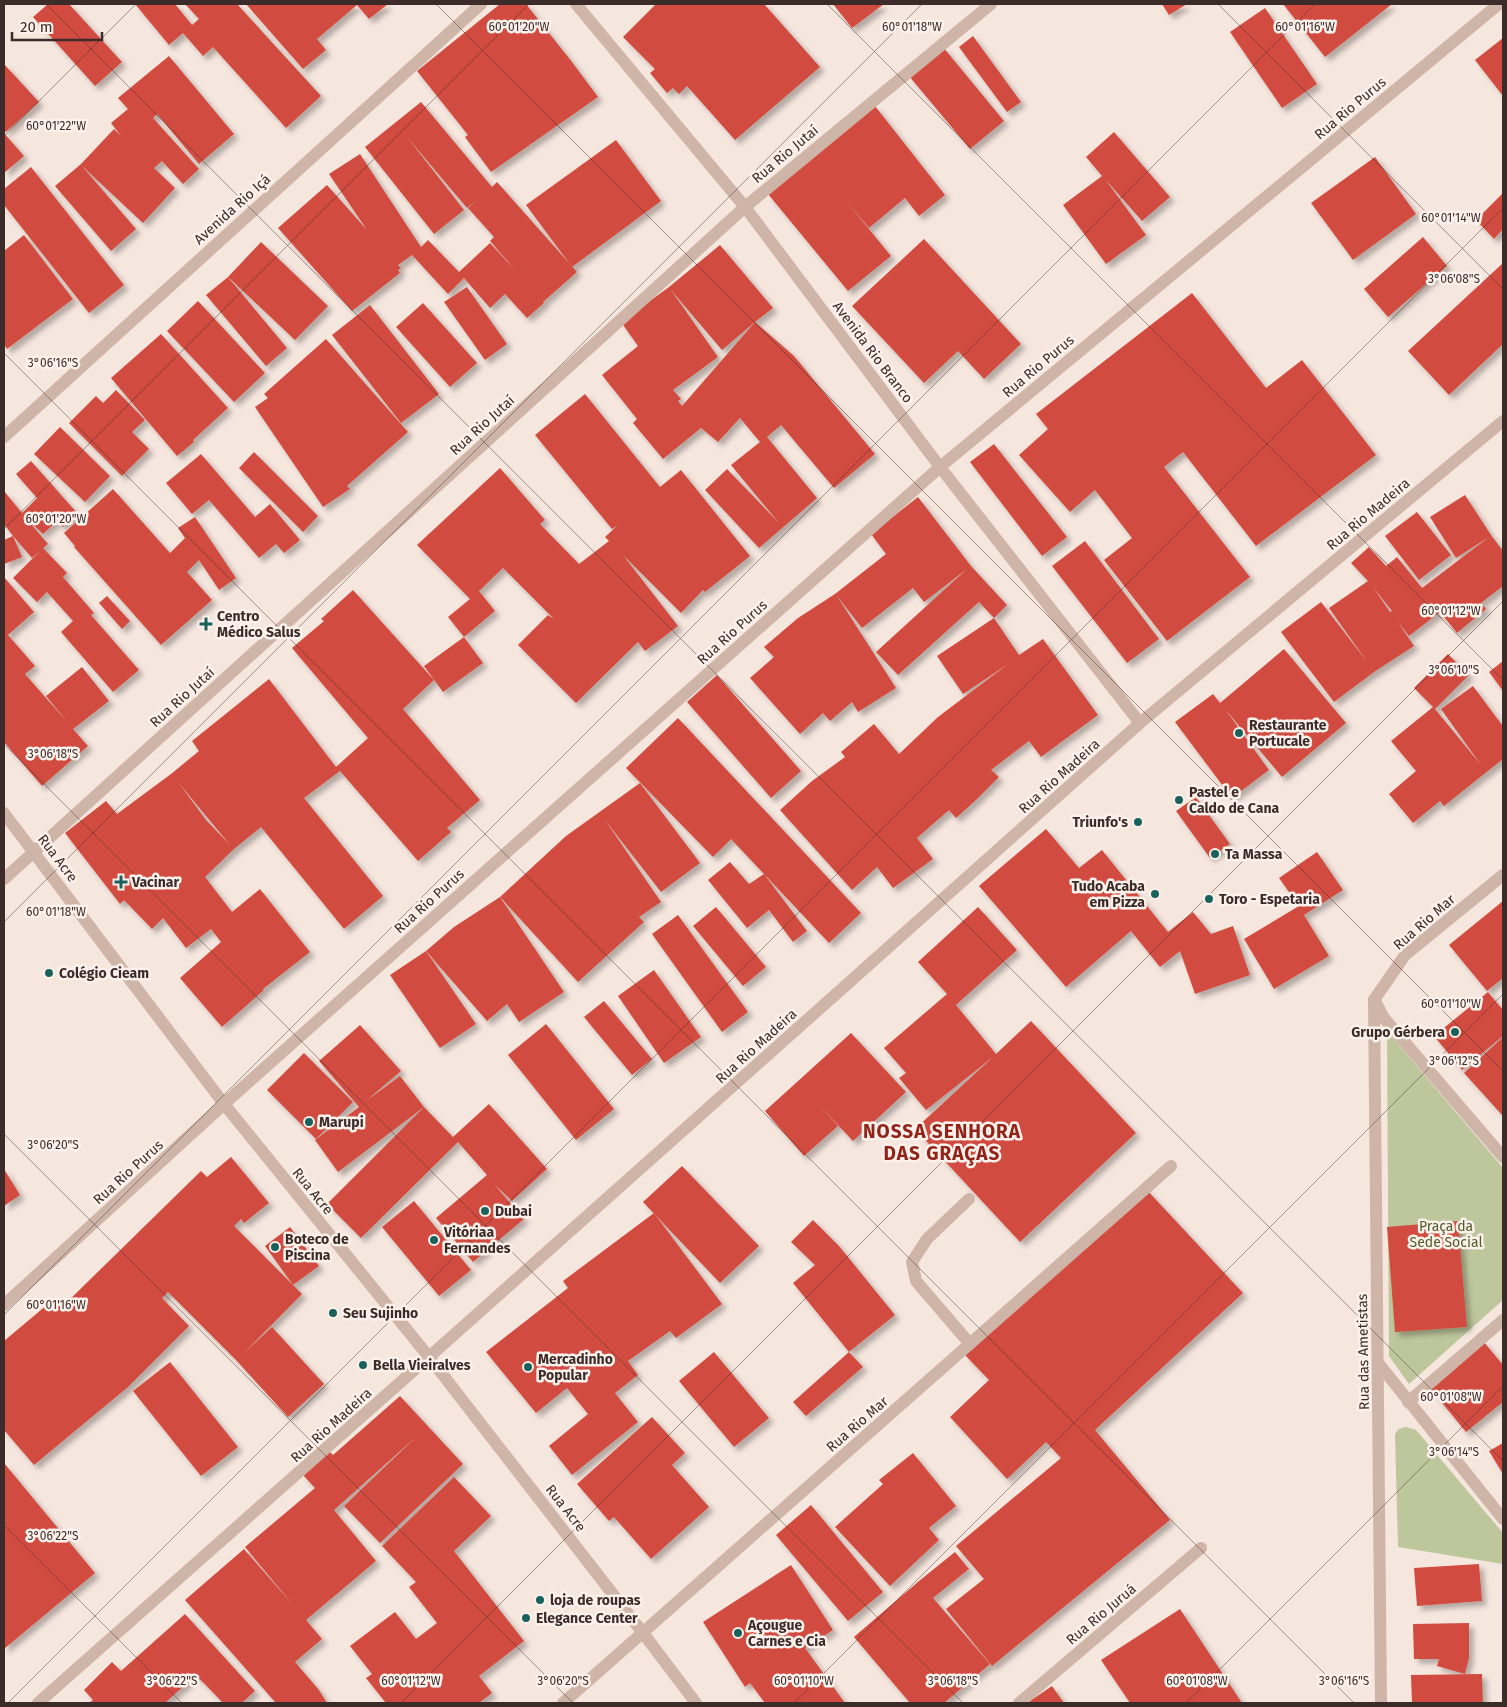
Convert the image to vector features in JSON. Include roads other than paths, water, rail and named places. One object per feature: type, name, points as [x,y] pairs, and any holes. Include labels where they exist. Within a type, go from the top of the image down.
[{"type":"street","name":"Avenida Rio Içá","points":[[4,437],[481,4]]},
{"type":"street","name":"Avenida Rio Branco","points":[[576,4],[745,207],[940,467],[1140,723]]},
{"type":"street","name":"Rua Rio Jutaí","points":[[4,880],[745,207],[991,4]]},
{"type":"street","name":"Rua Rio Purus","points":[[4,1305],[224,1104],[940,467],[1499,4]]},
{"type":"street","name":"Rua Rio Madeira","points":[[38,1703],[430,1357],[1140,723],[1503,421]]},
{"type":"street","name":"Rua Acre","points":[[4,813],[224,1104],[430,1357],[696,1703]]},
{"type":"street","name":"Rua Rio Mar","points":[[1374,1000],[1405,955],[1503,875]]},
{"type":"street","points":[[1374,1000],[1384,1018],[1503,1158]]},
{"type":"street","name":"Rua das Ametistas","points":[[1374,1000],[1381,1703]]},
{"type":"street","name":"Rua Rio Mar","points":[[563,1703],[1171,1166]]},
{"type":"street","points":[[969,1199],[927,1239],[912,1262],[916,1282],[970,1344]]},
{"type":"street","points":[[1408,1402],[1503,1320]]},
{"type":"street","points":[[1379,1364],[1503,1519]]},
{"type":"street","name":"Rua Rio Juruá","points":[[1019,1703],[1201,1548]]},
{"type":"place","name":"Centro Médico Salus","points":[[206,624]]},
{"type":"place","name":"Restaurante Portucale","points":[[1239,733]]},
{"type":"place","name":"Pastel e Caldo de Cana","points":[[1179,800]]},
{"type":"place","name":"Triunfo's","points":[[1138,822]]},
{"type":"place","name":"Ta Massa","points":[[1215,854]]},
{"type":"place","name":"Vacinar","points":[[121,882]]},
{"type":"place","name":"Tudo Acaba em Pizza","points":[[1155,894]]},
{"type":"place","name":"Toro - Espetaria","points":[[1209,899]]},
{"type":"place","name":"Colégio Cieam","points":[[49,973]]},
{"type":"place","name":"Grupo Gérbera","points":[[1455,1032]]},
{"type":"place","name":"Marupi","points":[[309,1122]]},
{"type":"place","name":"Dubai","points":[[485,1211]]},
{"type":"place","name":"Vitóriaa Fernandes","points":[[434,1240]]},
{"type":"place","name":"Boteco de Piscina","points":[[275,1247]]},
{"type":"place","name":"Seu Sujinho","points":[[333,1313]]},
{"type":"place","name":"Bella Vieiralves","points":[[363,1365]]},
{"type":"place","name":"Mercadinho Popular","points":[[528,1367]]},
{"type":"place","name":"loja de roupas","points":[[540,1600]]},
{"type":"place","name":"Elegance Center","points":[[526,1618]]},
{"type":"place","name":"Açougue Carnes e Cia","points":[[738,1633]]},
{"type":"district","name":"NOSSA SENHORA DAS GRAÇAS","points":[[942,1142]]},
{"type":"park label","name":"Praça da Sede Social","points":[[1446,1234]]}]
